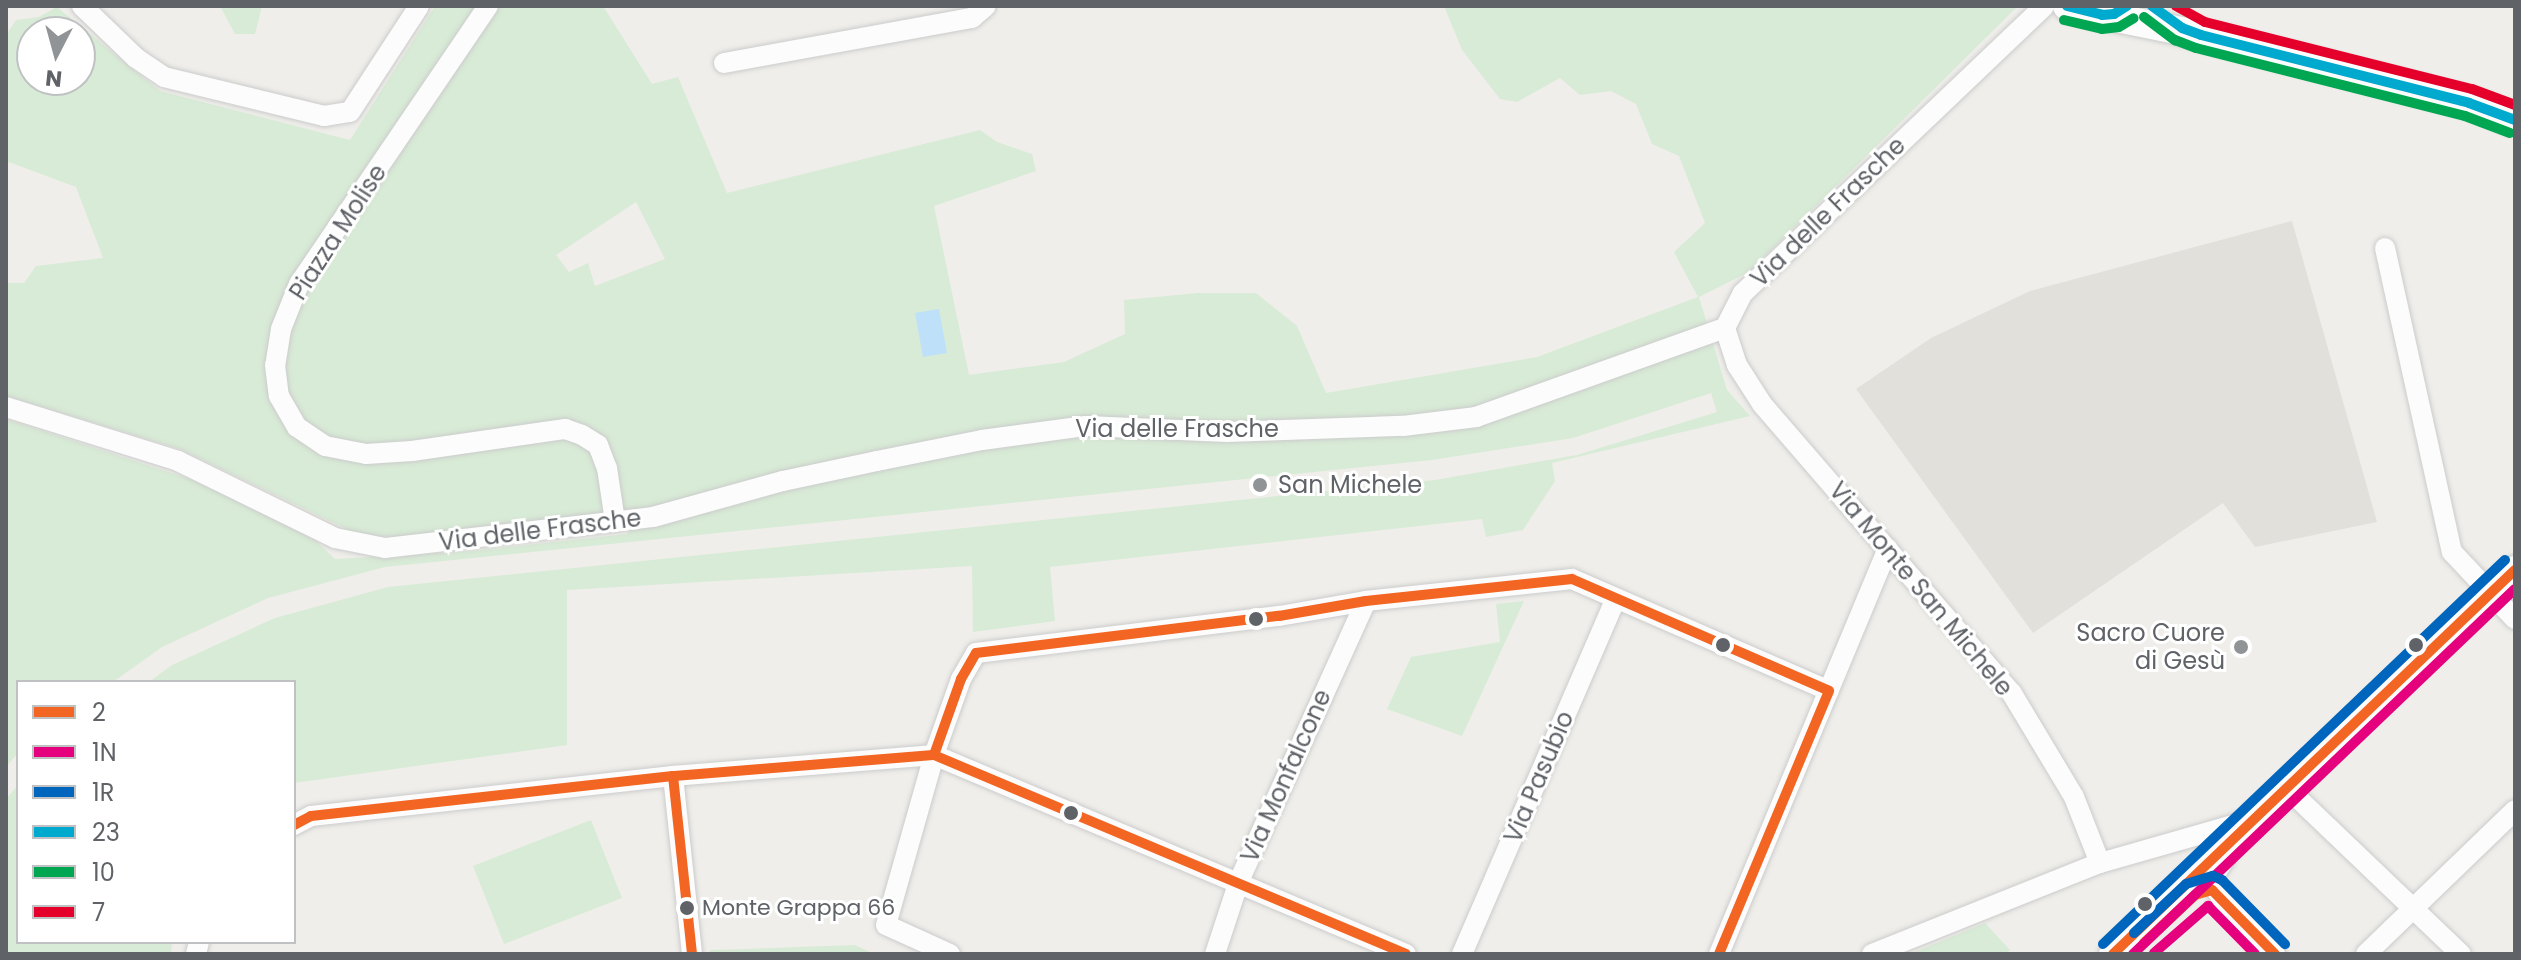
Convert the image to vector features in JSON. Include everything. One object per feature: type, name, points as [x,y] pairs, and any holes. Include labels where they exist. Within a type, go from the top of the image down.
[{"type":"main road","points":[[2067,6],[2115,11],[2469,103],[2515,120]]},
{"type":"main road","points":[[2152,6],[2182,28],[2201,35]]},
{"type":"main road","points":[[2113,954],[2515,570]]},
{"type":"street","points":[[82,6],[136,58],[164,77],[324,116],[350,112],[419,6]]},
{"type":"street","name":"Piazza Molise","points":[[488,6],[299,284],[281,329],[275,365],[279,396],[297,427],[325,446],[366,454],[412,451],[565,429],[582,435],[598,445],[607,468],[615,521]]},
{"type":"street","points":[[724,63],[972,18],[986,6]]},
{"type":"street","name":"Via delle Frasche","points":[[6,407],[178,461],[335,538],[385,548],[653,517],[783,481],[967,443],[1086,426],[1227,432],[1403,426],[1476,417],[1725,328],[1743,293],[2044,6]]},
{"type":"street","points":[[2385,248],[2452,552],[2515,619]]},
{"type":"street","name":"Via Monte San Michele","points":[[1725,328],[1737,365],[1762,404],[2011,692],[2074,797],[2100,863]]},
{"type":"street","points":[[1719,954],[1888,549]]},
{"type":"street","points":[[950,954],[886,925],[934,755],[961,679],[976,653],[1279,616],[1366,601],[1572,579],[1829,691]]},
{"type":"street","name":"Via Pasubio","points":[[1462,954],[1615,600]]},
{"type":"street","name":"Via Monfalcone","points":[[1215,954],[1239,881],[1366,601]]},
{"type":"street","points":[[296,824],[311,816],[673,776],[934,755],[1406,954]]},
{"type":"street","points":[[673,776],[692,954]]},
{"type":"street","points":[[2286,787],[2416,907],[2461,954]]},
{"type":"street","points":[[2366,954],[2515,810]]},
{"type":"street","points":[[1872,954],[2100,863],[2251,820]]},
{"type":"street","points":[[2251,820],[2247,833],[2212,873],[2210,881],[2224,902],[2275,954]]},
{"type":"shaded area","points":[[2292,221],[2377,522],[2255,547],[2223,503],[2033,633],[1856,389],[1931,338],[2030,291]]},
{"type":"green space","points":[[220,6],[262,6],[255,34],[235,34]]},
{"type":"green space","points":[[435,6],[603,6],[652,84],[678,77],[727,193],[980,130],[997,142],[1032,154],[1036,171],[934,206],[969,375],[1064,362],[1125,334],[1124,300],[1198,293],[1256,293],[1297,326],[1326,393],[1537,357],[1698,297],[1674,252],[1705,223],[1679,156],[1652,144],[1636,104],[1611,91],[1580,95],[1560,78],[1517,102],[1500,99],[1462,50],[1444,6],[2018,6],[1749,272],[1699,297],[1727,390],[1750,416],[1552,463],[1555,481],[1523,530],[1486,537],[1482,519],[1050,567],[1055,621],[973,632],[972,566],[567,590],[567,745],[296,783],[296,680],[152,680],[172,665],[275,618],[388,587],[1435,480],[1577,455],[1717,412],[1711,393],[1573,438],[1432,460],[385,567],[268,598],[162,647],[116,680],[16,680],[16,755],[6,767],[6,419],[196,481],[302,528],[335,559],[461,552],[627,534],[636,512],[388,539],[361,536],[180,449],[6,396],[6,283],[24,283],[36,266],[103,258],[76,187],[6,161],[6,35],[16,20],[16,96],[96,96],[96,39],[160,91],[350,140]],"holes":[[[636,202],[665,259],[595,286],[588,263],[569,272],[556,255]]]},
{"type":"green space","points":[[57,7],[68,16],[41,16]]},
{"type":"green space","points":[[1524,601],[1462,736],[1387,709],[1411,657],[1500,642],[1496,604]]},
{"type":"green space","points":[[16,787],[16,944],[172,944],[171,954],[6,954],[6,799]]},
{"type":"green space","points":[[591,820],[622,898],[504,944],[473,866]]},
{"type":"green space","points":[[1985,923],[2010,950],[2006,954],[1910,954]]},
{"type":"green space","points":[[855,945],[874,954],[710,954],[710,950]]},
{"type":"water","points":[[939,309],[947,353],[923,357],[915,313]]},
{"type":"transit line","name":"23","points":[[2067,6],[2102,15],[2114,14],[2127,6]]},
{"type":"transit line","name":"23","points":[[2152,6],[2182,28],[2201,35],[2469,103],[2515,120]]},
{"type":"transit line","name":"7","points":[[2176,6],[2205,22],[2472,89],[2515,105]]},
{"type":"transit line","name":"10","points":[[2144,17],[2175,40],[2196,48],[2465,116],[2510,133]]},
{"type":"transit line","name":"10","points":[[2064,20],[2102,29],[2119,27],[2134,18]]},
{"type":"transit line","name":"1R","points":[[2103,944],[2505,560]]},
{"type":"transit line","name":"2","points":[[2113,954],[2515,570]]},
{"type":"transit line","name":"2","points":[[934,755],[961,679],[976,653],[1279,616],[1366,601],[1572,579],[1829,691],[1719,954]]},
{"type":"transit line","name":"1N","points":[[2133,954],[2515,589]]},
{"type":"transit line","name":"2","points":[[296,824],[311,816],[673,776],[934,755],[1406,954]]},
{"type":"transit line","name":"2","points":[[673,776],[692,954]]},
{"type":"transit line","name":"1R","points":[[2134,933],[2186,884],[2213,876],[2222,880],[2285,944]]},
{"type":"transit line","name":"2","points":[[2144,943],[2195,895],[2212,890],[2275,954]]},
{"type":"transit line","name":"1N","points":[[2154,953],[2208,906],[2255,954]]},
{"type":"place","name":"San Michele","points":[[1260,485]]},
{"type":"place","name":"Sacro Cuore di Gesù","points":[[2241,647]]},
{"type":"place","name":"Monte Grappa 66","points":[[687,908]]}]
